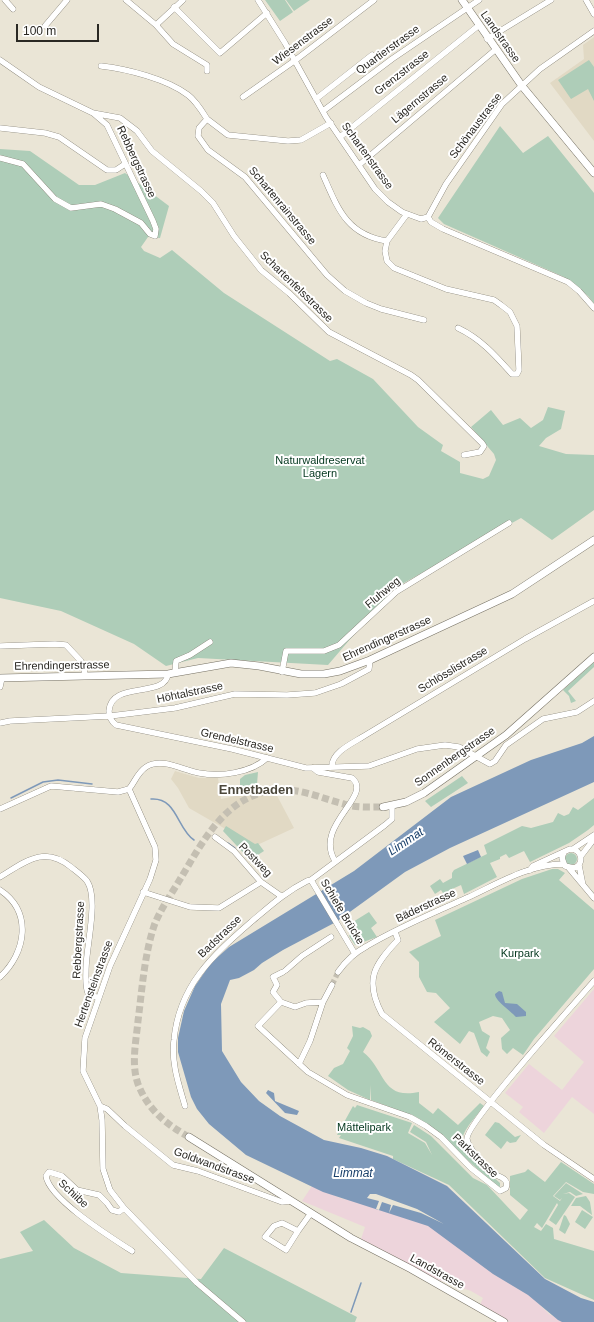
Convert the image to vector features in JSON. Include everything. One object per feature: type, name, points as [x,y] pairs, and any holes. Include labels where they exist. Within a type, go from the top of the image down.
[{"type":"main road","name":"Landstrasse","points":[[462,0],[487,39],[522,86],[594,173]]},
{"type":"main road","name":"Ehrendingerstrasse","points":[[1,678],[172,674],[205,666],[231,663],[259,666],[282,672],[324,674],[352,667],[370,660],[512,594],[594,540]]},
{"type":"main road","name":"Sonnenbergstrasse","points":[[383,807],[392,806],[424,793],[506,735],[594,657]]},
{"type":"main road","points":[[192,1138],[311,1213]]},
{"type":"main road","name":"Landstrasse","points":[[311,1213],[359,1242],[504,1322]]},
{"type":"street","points":[[4,0],[13,9]]},
{"type":"street","points":[[45,26],[67,0]]},
{"type":"street","points":[[126,0],[156,25],[173,44],[207,65],[207,71]]},
{"type":"street","points":[[156,25],[183,0]]},
{"type":"street","name":"Schartenstrasse","points":[[258,0],[295,61],[323,112],[381,196],[396,208],[407,214],[421,219],[428,217]]},
{"type":"street","name":"Wiesenstrasse","points":[[243,97],[295,61],[374,0]]},
{"type":"street","name":"Quartierstrasse","points":[[323,112],[392,59],[466,7],[479,0]]},
{"type":"street","points":[[487,39],[551,0]]},
{"type":"street","points":[[586,0],[594,14]]},
{"type":"street","points":[[174,7],[220,53],[267,13]]},
{"type":"street","name":"Grenzstrasse","points":[[340,137],[478,26]]},
{"type":"street","name":"Schönaustrasse","points":[[428,217],[446,184],[502,104],[540,69],[594,31]]},
{"type":"street","name":"Lägernstrasse","points":[[359,165],[495,50]]},
{"type":"street","points":[[316,99],[372,55]]},
{"type":"street","name":"Rebbergstrasse","points":[[0,60],[39,87],[93,113],[110,128],[125,164],[153,221],[156,229],[155,236],[150,234],[141,223],[128,215],[101,204],[71,208],[55,199],[23,164],[0,158]]},
{"type":"street","points":[[101,66],[120,68],[178,89],[189,96],[207,119],[228,135],[288,141],[301,140],[331,123]]},
{"type":"street","name":"Schartenfelsstrasse","points":[[93,113],[120,118],[137,131],[152,151],[201,191],[213,203],[234,236],[261,270],[289,293],[329,332],[418,380],[482,442],[484,446],[480,452],[464,455]]},
{"type":"street","name":"Schartenrainstrasse","points":[[207,119],[198,131],[202,144],[245,177],[327,275],[345,291],[366,303],[410,318],[424,320]]},
{"type":"street","points":[[0,128],[46,133],[59,138],[107,170],[116,170],[125,164]]},
{"type":"street","points":[[324,175],[335,203],[353,229],[378,240],[387,241]]},
{"type":"street","points":[[407,214],[387,241],[385,256],[394,268],[446,289],[494,300],[510,312],[519,334],[519,370],[517,374],[512,374],[491,350],[474,335],[458,328]]},
{"type":"street","points":[[428,217],[431,222],[443,229],[562,279],[579,291],[594,308]]},
{"type":"street","name":"Fluhweg","points":[[282,672],[286,651],[324,651],[339,645],[396,592],[509,523]]},
{"type":"street","name":"Schlösslistrasse","points":[[332,766],[334,758],[339,753],[364,736],[525,639],[594,601]]},
{"type":"street","points":[[110,716],[111,703],[116,698],[127,693],[162,685],[172,674],[176,661],[190,656],[210,642]]},
{"type":"street","points":[[0,646],[66,645],[81,661],[85,676]]},
{"type":"street","name":"Höhtalstrasse","points":[[0,723],[10,721],[110,716],[175,708],[235,694],[301,695],[322,692],[369,669],[370,660]]},
{"type":"street","points":[[0,687],[1,678]]},
{"type":"street","points":[[313,768],[332,766],[369,766],[417,749],[445,745],[459,747],[487,763],[492,763],[506,745],[543,719],[577,712],[594,701]]},
{"type":"street","name":"Grendelstrasse","points":[[110,716],[116,725],[232,749],[313,768],[318,772],[352,778],[357,788],[354,797],[331,833],[331,851],[335,861]]},
{"type":"street","points":[[0,809],[51,786],[118,792],[129,789],[139,773],[152,764],[162,763],[197,773],[215,775],[252,768],[267,758]]},
{"type":"street","name":"Hertensteinstrasse","points":[[129,789],[140,810],[155,847],[156,855],[153,871],[119,943],[86,1033],[83,1067],[84,1075],[100,1106],[102,1120],[103,1169],[112,1193],[124,1208],[194,1279],[243,1322]]},
{"type":"street","points":[[311,880],[392,819],[392,806]]},
{"type":"street","points":[[594,835],[573,849],[564,852],[562,858],[566,866],[594,898]]},
{"type":"street","name":"Postweg","points":[[215,837],[234,851],[261,882],[281,896]]},
{"type":"street","points":[[583,886],[579,865],[581,856],[594,839]]},
{"type":"street","points":[[573,849],[578,851],[581,856]]},
{"type":"street","name":"Bäderstrasse","points":[[530,870],[533,866],[564,852]]},
{"type":"street","name":"Rebbergstrasse","points":[[0,877],[33,858],[46,856],[62,860],[87,882],[91,893],[91,908],[86,954],[86,986],[88,993],[98,998]]},
{"type":"street","name":"Bäderstrasse","points":[[338,972],[355,954],[395,932],[503,880],[552,864],[566,866]]},
{"type":"street","points":[[566,866],[574,868],[579,865]]},
{"type":"street","name":"Schiefe Brücke","points":[[311,880],[355,954]]},
{"type":"street","name":"Badstrasse","points":[[184,1106],[174,1065],[173,1052],[176,1028],[186,996],[192,984],[212,957],[281,896],[311,880]]},
{"type":"street","points":[[143,892],[184,906],[219,908],[261,882]]},
{"type":"street","points":[[0,890],[12,900],[22,923],[22,935],[19,951],[11,965],[0,977]]},
{"type":"street","name":"Römerstrasse","points":[[395,932],[398,940],[380,961],[373,973],[371,982],[374,997],[382,1014],[544,1145],[594,1179]]},
{"type":"street","points":[[323,1002],[306,1003],[295,1007],[281,1002],[273,992],[277,985],[273,977],[284,971],[302,956],[331,937]]},
{"type":"street","name":"Parkstrasse","points":[[299,1064],[308,1072],[355,1099],[421,1122],[441,1137],[471,1168],[496,1190],[502,1191],[506,1188],[505,1180],[489,1170],[470,1146],[466,1138],[471,1128],[491,1102],[594,982]]},
{"type":"street","points":[[281,1002],[258,1026],[299,1064],[310,1040],[323,1002],[332,985]]},
{"type":"street","name":"Goldwandstrasse","points":[[100,1106],[107,1109],[124,1126],[173,1165],[198,1171],[282,1202],[291,1201]]},
{"type":"street","name":"Schiibe","points":[[124,1208],[118,1212],[112,1210],[102,1197],[94,1193],[77,1190],[56,1173],[49,1172],[46,1176],[50,1186],[58,1197],[84,1219],[132,1251]]},
{"type":"street","points":[[298,1231],[282,1223],[274,1226],[266,1237],[286,1250],[311,1213]]},
{"type":"shaded area","points":[[594,37],[594,141],[550,83],[584,59],[583,45]]},
{"type":"shaded area","points":[[175,771],[199,778],[218,778],[221,799],[273,788],[294,828],[255,846],[189,808],[178,788],[171,779]]},
{"type":"shaded area","points":[[594,989],[594,1114],[572,1097],[544,1133],[519,1112],[523,1107],[505,1093],[529,1064],[562,1090],[584,1062],[554,1036]]},
{"type":"shaded area","points":[[312,1186],[343,1199],[422,1207],[529,1294],[549,1314],[564,1322],[510,1322],[479,1307],[483,1298],[471,1291],[436,1279],[361,1239],[365,1227],[302,1201]]},
{"type":"green space","points":[[265,0],[285,0],[293,12],[280,21]]},
{"type":"green space","points":[[286,0],[310,0],[294,11]]},
{"type":"green space","points":[[589,60],[594,67],[594,101],[588,89],[571,99],[558,80]]},
{"type":"green space","points":[[500,126],[523,153],[548,136],[594,193],[594,304],[588,296],[564,277],[444,224],[438,218]]},
{"type":"green space","name":"Naturwaldreservat Lägern","points":[[0,149],[30,151],[79,185],[95,185],[125,173],[169,206],[160,238],[148,237],[141,247],[144,251],[160,258],[172,250],[224,293],[330,361],[337,359],[373,379],[418,427],[443,445],[441,451],[460,462],[460,473],[483,479],[489,476],[496,460],[494,454],[471,427],[491,410],[503,425],[520,418],[531,428],[543,420],[548,407],[565,411],[561,429],[546,438],[539,446],[566,454],[594,455],[594,510],[552,540],[521,518],[393,589],[328,665],[198,658],[166,666],[134,644],[61,611],[0,598]]},
{"type":"green space","points":[[594,662],[594,667],[568,691],[576,701],[571,703],[569,696],[563,690]]},
{"type":"green space","points":[[258,772],[257,784],[250,785],[243,789],[240,788],[240,779],[245,775]]},
{"type":"green space","points":[[462,776],[468,783],[431,807],[425,801]]},
{"type":"green space","points":[[594,798],[594,825],[588,830],[578,810]]},
{"type":"green space","points":[[573,807],[578,810],[588,830],[569,843],[530,862],[524,851],[509,858],[506,854],[500,857],[500,859],[490,863],[497,877],[464,894],[461,885],[450,890],[451,892],[445,896],[441,890],[435,894],[430,886],[440,879],[443,883],[452,878],[452,873],[454,870],[487,854],[484,845],[522,826],[531,828],[553,822],[558,813],[564,816],[569,814]]},
{"type":"green space","points":[[226,826],[255,844],[258,843],[264,851],[250,860],[223,831]]},
{"type":"green space","points":[[569,853],[573,853],[577,859],[573,865],[569,865],[565,861],[565,857]]},
{"type":"green space","name":"Kurpark","points":[[552,869],[558,869],[565,873],[559,880],[594,910],[594,969],[534,1039],[523,1055],[513,1048],[507,1054],[502,1049],[501,1038],[510,1030],[502,1018],[493,1016],[479,1022],[482,1031],[490,1036],[486,1048],[490,1052],[487,1057],[481,1052],[474,1033],[469,1031],[460,1044],[434,1022],[450,1008],[436,993],[427,992],[419,977],[419,962],[409,952],[441,936],[435,920],[522,879]]},
{"type":"green space","points":[[369,912],[377,923],[371,928],[377,937],[355,945],[349,936],[353,931],[348,925]]},
{"type":"green space","points":[[352,1026],[360,1028],[363,1027],[370,1031],[372,1036],[363,1052],[376,1067],[385,1082],[397,1092],[419,1092],[419,1103],[433,1114],[438,1108],[458,1125],[480,1103],[484,1106],[466,1130],[463,1137],[463,1143],[470,1156],[500,1183],[500,1187],[496,1186],[431,1127],[416,1117],[371,1100],[370,1085],[370,1100],[348,1090],[328,1076],[334,1068],[343,1064],[350,1051],[347,1048],[353,1036]]},
{"type":"green space","name":"Mättelipark","points":[[357,1105],[412,1123],[408,1133],[425,1143],[432,1155],[426,1142],[410,1132],[414,1125],[431,1136],[473,1178],[487,1185],[520,1220],[528,1210],[510,1195],[510,1176],[525,1172],[528,1169],[545,1182],[561,1162],[594,1184],[594,1194],[583,1192],[566,1182],[553,1196],[560,1201],[562,1198],[560,1200],[554,1196],[566,1183],[583,1194],[576,1196],[570,1192],[563,1194],[569,1193],[575,1197],[556,1225],[549,1220],[558,1205],[557,1203],[542,1228],[537,1223],[534,1227],[541,1231],[546,1224],[553,1228],[554,1239],[594,1251],[594,1300],[545,1278],[449,1185],[393,1159],[393,1156],[339,1138],[341,1135],[337,1135],[353,1106],[355,1108]]},
{"type":"green space","points":[[495,1122],[499,1123],[515,1137],[521,1135],[516,1142],[510,1143],[507,1141],[501,1149],[485,1135]]},
{"type":"green space","points":[[586,1196],[590,1202],[592,1215],[580,1206],[571,1206],[576,1198]]},
{"type":"green space","points":[[582,1210],[593,1217],[585,1229],[575,1222]]},
{"type":"green space","points":[[564,1215],[570,1224],[565,1234],[559,1230]]},
{"type":"green space","points":[[44,1220],[74,1248],[121,1273],[201,1279],[224,1248],[357,1317],[355,1322],[0,1322],[0,1259],[33,1251],[20,1232]]},
{"type":"water","name":"Limmat","points":[[594,736],[594,782],[450,848],[405,872],[336,922],[283,950],[262,963],[254,970],[239,978],[230,980],[221,1004],[222,1051],[241,1082],[259,1101],[280,1116],[324,1140],[361,1148],[387,1156],[447,1186],[545,1279],[581,1298],[594,1302],[594,1322],[562,1322],[528,1295],[493,1274],[428,1226],[323,1192],[246,1155],[209,1124],[197,1109],[191,1097],[178,1052],[178,1038],[184,1011],[195,986],[211,963],[229,947],[354,871],[451,797],[531,760],[582,743]]},
{"type":"water","points":[[478,850],[481,857],[467,864],[463,856]]},
{"type":"water","points":[[499,991],[502,992],[505,1003],[517,1004],[526,1012],[526,1016],[516,1017],[503,1006],[497,1000],[495,994]]},
{"type":"water","points":[[268,1090],[274,1093],[275,1101],[299,1111],[297,1115],[285,1113],[266,1093]]},
{"type":"pier","points":[[370,1194],[376,1194],[417,1209],[444,1224],[421,1213],[393,1205],[389,1213],[391,1205],[382,1202],[379,1210],[376,1209],[379,1201],[367,1198]]},
{"type":"waterway","points":[[11,798],[43,782],[58,780],[92,784]]},
{"type":"waterway","points":[[151,799],[160,800],[172,808],[188,835],[194,840]]},
{"type":"waterway","points":[[228,843],[235,848]]},
{"type":"waterway","points":[[351,1312],[361,1283]]},
{"type":"tunnel","points":[[189,1137],[165,1121],[152,1109],[138,1084],[134,1061],[142,985],[146,962],[154,926],[165,903],[209,833],[227,813],[250,797],[263,792],[287,790],[298,791],[353,806],[383,807]]},
{"type":"tunnel","points":[[332,985],[338,972]]},
{"type":"district","name":"Ennetbaden","points":[[256,790]]}]
